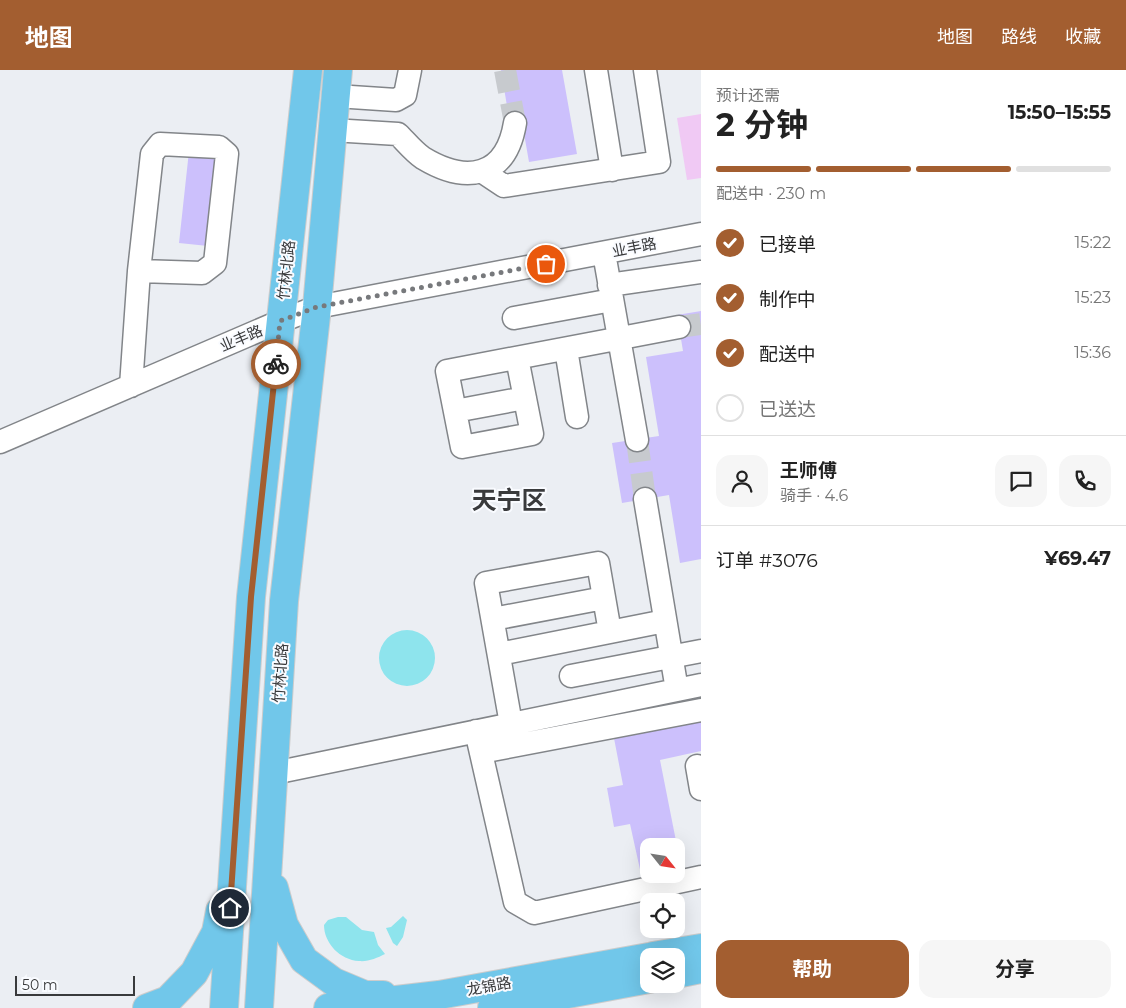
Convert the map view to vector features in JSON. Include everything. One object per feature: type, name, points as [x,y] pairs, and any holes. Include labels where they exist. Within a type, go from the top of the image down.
[{"type":"main road","name":"竹林北路","points":[[224,1008],[251,597],[308,70]]},
{"type":"main road","name":"竹林北路","points":[[259,1008],[284,601],[317,307],[337,83]]},
{"type":"main road","points":[[147,1008],[168,1000],[194,973],[216,932],[234,849]]},
{"type":"main road","points":[[269,850],[274,886],[284,925],[304,960],[334,982],[365,994],[439,995]]},
{"type":"main road","points":[[685,951],[701,948]]},
{"type":"main road","name":"龙锦路","points":[[328,1008],[439,995],[640,959]]},
{"type":"main road","points":[[685,972],[701,969]]},
{"type":"main road","name":"龙锦路","points":[[492,1008],[640,981]]},
{"type":"street","points":[[410,70],[405,95],[403,129],[411,147]]},
{"type":"street","points":[[596,70],[612,170]]},
{"type":"street","points":[[483,172],[504,186],[660,162],[646,70]]},
{"type":"street","points":[[337,83],[396,100],[405,95]]},
{"type":"street","points":[[332,130],[398,134],[422,157],[453,173],[483,172],[502,159],[513,137],[515,123]]},
{"type":"street","points":[[131,386],[139,271],[152,154],[160,144],[219,147],[227,154],[215,263],[202,273],[139,271]]},
{"type":"street","name":"业丰路","points":[[0,442],[280,321],[317,307],[701,234]]},
{"type":"street","points":[[604,253],[637,440]]},
{"type":"street","points":[[514,318],[701,272]]},
{"type":"street","points":[[518,358],[532,434],[462,447],[448,372],[518,358],[679,327]]},
{"type":"street","points":[[566,349],[577,416]]},
{"type":"street","points":[[455,411],[525,398]]},
{"type":"street","points":[[645,499],[677,690]]},
{"type":"street","points":[[511,724],[486,583],[598,563],[610,632]]},
{"type":"street","points":[[493,619],[604,598]]},
{"type":"street","points":[[499,654],[665,621]]},
{"type":"street","points":[[571,676],[701,651]]},
{"type":"street","points":[[478,742],[511,724],[701,685]]},
{"type":"street","points":[[274,773],[701,710]]},
{"type":"street","points":[[478,742],[515,902],[534,913],[701,877]]},
{"type":"street","points":[[697,766],[701,789]]},
{"type":"shaded area","points":[[701,114],[701,178],[687,180],[677,118]]},
{"type":"water","points":[[407,630],[422,635],[430,643],[435,658],[430,673],[422,681],[407,686],[392,681],[384,673],[379,658],[384,643],[392,635]]},
{"type":"water","points":[[403,916],[407,920],[403,937],[397,946],[393,943],[386,928],[391,927]]},
{"type":"water","points":[[346,917],[362,930],[374,932],[378,945],[385,954],[362,961],[352,960],[340,954],[330,944],[324,925],[328,920]]},
{"type":"building","points":[[501,70],[562,70],[577,154],[529,162],[522,122],[510,124]]},
{"type":"building","points":[[189,151],[218,154],[208,246],[179,243]]},
{"type":"building","points":[[701,311],[701,559],[680,563],[669,495],[622,503],[612,443],[659,436],[646,357],[683,351],[677,315]]},
{"type":"building","points":[[701,716],[701,751],[660,760],[675,838],[640,838],[640,869],[630,824],[614,827],[607,788],[623,785],[613,733]]},
{"type":"tunnel","points":[[505,70],[515,123]]},
{"type":"tunnel","points":[[679,327],[701,324]]},
{"type":"tunnel","points":[[637,440],[645,499]]},
{"type":"way so far","points":[[276,364],[280,321],[317,307],[546,264]]},
{"type":"district","name":"天宁区","points":[[509,500]]},
{"type":"route","points":[[230,908],[251,597],[276,364]]}]
